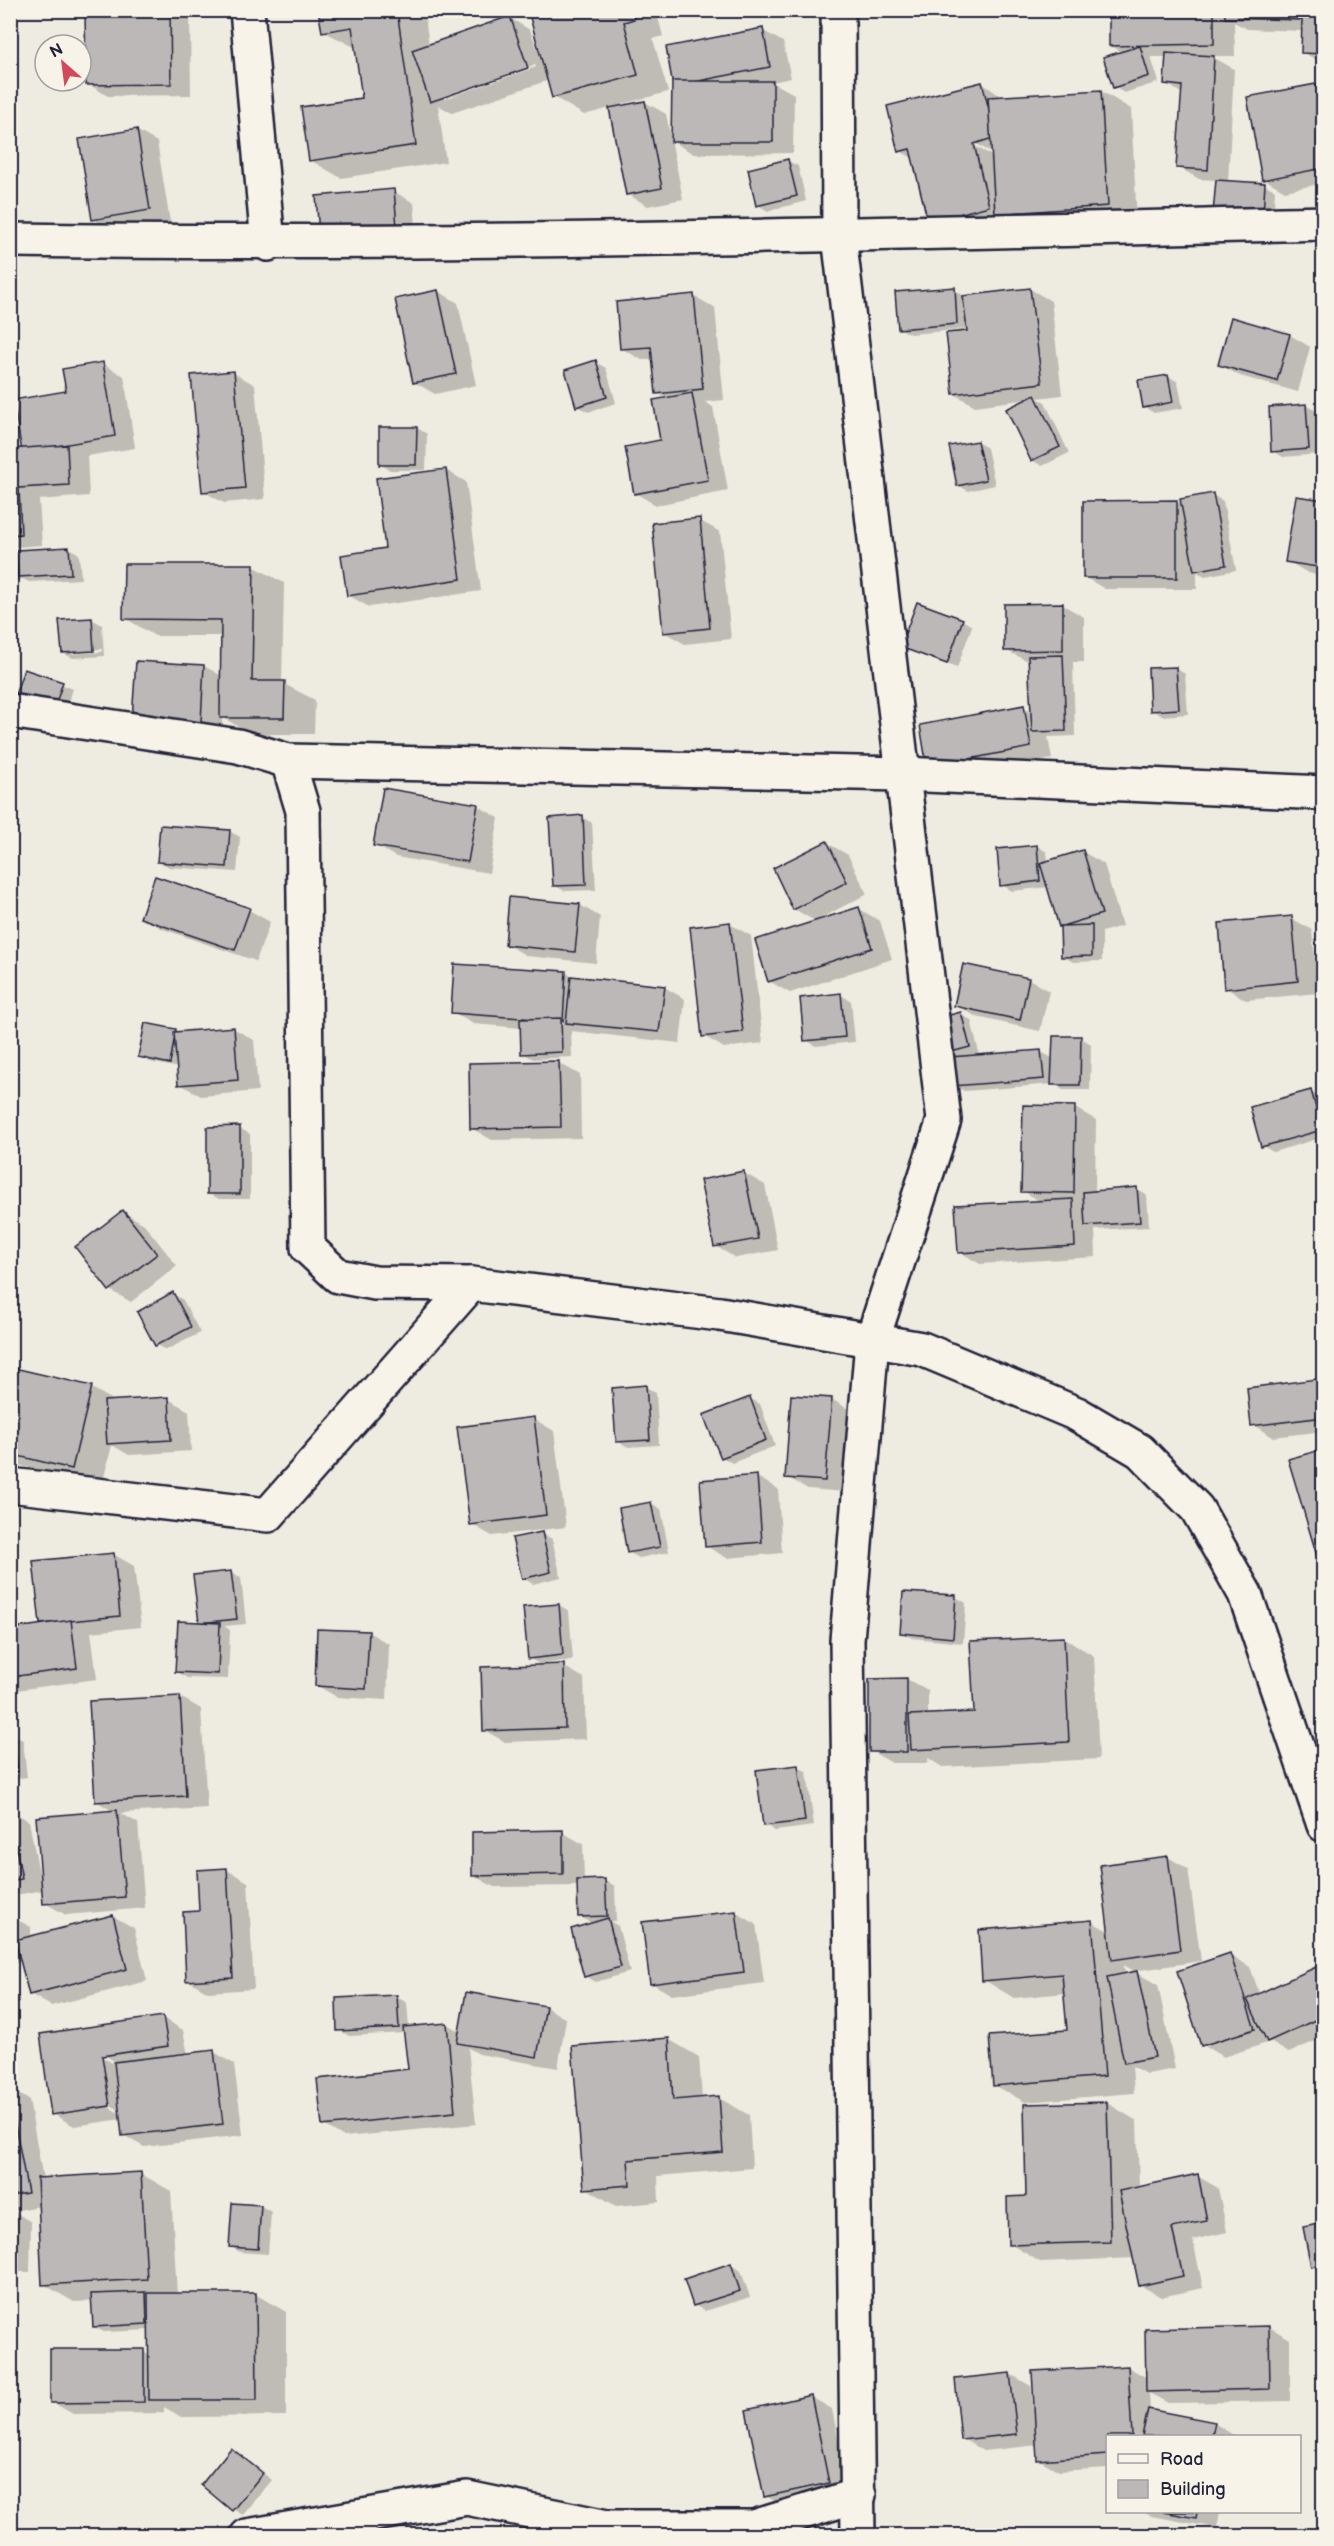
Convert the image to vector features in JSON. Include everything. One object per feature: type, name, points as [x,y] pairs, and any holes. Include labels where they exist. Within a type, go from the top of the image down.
[{"type":"street","points":[[247,10],[268,244]]},
{"type":"street","points":[[838,10],[839,236],[944,1120],[872,1341],[847,1640],[858,2535]]},
{"type":"street","points":[[10,240],[268,244],[839,236],[1323,223]]},
{"type":"street","points":[[10,711],[238,746],[288,761],[903,774],[1323,793]]},
{"type":"street","points":[[288,761],[303,812],[308,1248],[338,1276],[375,1283],[471,1284],[720,1314],[922,1349],[1077,1414],[1140,1451],[1197,1509],[1245,1594],[1323,1825]]},
{"type":"street","points":[[10,1485],[268,1515],[471,1284]]},
{"type":"street","points":[[247,2535],[467,2498],[607,2527],[754,2527],[859,2495]]},
{"type":"building","points":[[85,10],[170,10],[171,84],[93,85],[93,33],[85,33]]},
{"type":"building","points":[[318,10],[397,10],[416,145],[309,161],[301,107],[362,98],[352,27],[322,32]]},
{"type":"building","points":[[528,10],[632,10],[634,19],[624,22],[638,75],[552,98]]},
{"type":"building","points":[[1109,10],[1214,10],[1214,44],[1109,46]]},
{"type":"building","points":[[1225,10],[1324,10],[1324,54],[1301,53],[1302,20],[1225,18]]},
{"type":"building","points":[[510,16],[528,68],[430,102],[412,50]]},
{"type":"building","points":[[763,28],[770,67],[673,86],[666,47]]},
{"type":"building","points":[[1140,46],[1149,76],[1113,88],[1103,57]]},
{"type":"building","points":[[1166,53],[1214,56],[1208,170],[1176,168],[1182,86],[1164,84]]},
{"type":"building","points":[[672,81],[773,81],[773,142],[671,142]]},
{"type":"building","points":[[982,82],[996,137],[974,144],[989,206],[928,222],[910,149],[898,152],[887,106]]},
{"type":"building","points":[[1316,84],[1324,126],[1324,168],[1262,180],[1247,97]]},
{"type":"building","points":[[1101,90],[1108,206],[995,214],[988,97]]},
{"type":"building","points":[[645,101],[662,188],[626,195],[609,108]]},
{"type":"building","points":[[137,129],[150,210],[92,220],[79,139]]},
{"type":"building","points":[[788,159],[797,196],[756,206],[748,169]]},
{"type":"building","points":[[1216,180],[1265,183],[1263,216],[1213,213]]},
{"type":"building","points":[[394,189],[397,227],[319,234],[316,196]]},
{"type":"building","points":[[955,287],[957,324],[898,329],[895,292]]},
{"type":"building","points":[[1030,288],[1042,383],[953,394],[946,333],[967,331],[963,296]]},
{"type":"building","points":[[438,290],[456,374],[413,383],[395,299]]},
{"type":"building","points":[[694,294],[703,389],[656,394],[651,347],[620,349],[616,302]]},
{"type":"building","points":[[1231,317],[1290,334],[1277,381],[1218,365]]},
{"type":"building","points":[[596,360],[607,397],[576,407],[565,370]]},
{"type":"building","points":[[103,362],[115,436],[22,452],[13,400],[66,391],[62,369]]},
{"type":"building","points":[[234,371],[245,488],[202,492],[191,375]]},
{"type":"building","points":[[1168,375],[1173,402],[1143,408],[1138,380]]},
{"type":"building","points":[[692,393],[708,480],[634,494],[625,447],[660,440],[653,400]]},
{"type":"building","points":[[1035,395],[1060,447],[1031,461],[1006,409]]},
{"type":"building","points":[[1306,404],[1309,449],[1271,452],[1269,407]]},
{"type":"building","points":[[379,427],[417,427],[416,465],[379,465]]},
{"type":"building","points":[[977,441],[986,480],[957,486],[949,446]]},
{"type":"building","points":[[67,445],[69,485],[19,488],[21,534],[10,535],[10,449]]},
{"type":"building","points":[[446,469],[461,579],[347,596],[341,555],[385,548],[376,478]]},
{"type":"building","points":[[1213,493],[1226,565],[1194,571],[1180,499]]},
{"type":"building","points":[[1296,496],[1324,500],[1324,568],[1285,562]]},
{"type":"building","points":[[1177,500],[1177,578],[1083,578],[1083,501]]},
{"type":"building","points":[[700,518],[710,628],[663,633],[652,523]]},
{"type":"building","points":[[69,547],[71,574],[18,577],[16,550]]},
{"type":"building","points":[[124,564],[254,564],[252,681],[285,681],[284,718],[220,718],[221,620],[123,619]]},
{"type":"building","points":[[917,602],[963,619],[947,664],[900,647]]},
{"type":"building","points":[[1063,603],[1063,650],[1004,651],[1004,604]]},
{"type":"building","points":[[92,618],[94,651],[62,653],[59,620]]},
{"type":"building","points":[[1063,655],[1066,731],[1032,732],[1028,656]]},
{"type":"building","points":[[136,661],[204,665],[201,722],[132,719]]},
{"type":"building","points":[[1176,667],[1179,709],[1150,711],[1148,668]]},
{"type":"building","points":[[24,669],[63,682],[53,712],[14,698]]},
{"type":"building","points":[[1024,705],[1031,747],[927,767],[920,725]]},
{"type":"building","points":[[383,788],[478,804],[468,862],[373,846]]},
{"type":"building","points":[[583,815],[586,885],[553,886],[549,818]]},
{"type":"building","points":[[160,825],[230,830],[227,867],[157,862]]},
{"type":"building","points":[[827,841],[847,882],[793,910],[773,868]]},
{"type":"building","points":[[1037,845],[1040,881],[1000,886],[997,849]]},
{"type":"building","points":[[1083,850],[1102,914],[1059,927],[1040,863]]},
{"type":"building","points":[[155,876],[250,908],[235,950],[140,918]]},
{"type":"building","points":[[509,897],[580,904],[575,952],[505,945]]},
{"type":"building","points":[[859,907],[872,948],[768,982],[755,940]]},
{"type":"building","points":[[1292,916],[1298,981],[1224,989],[1219,923]]},
{"type":"building","points":[[730,922],[743,1032],[702,1037],[690,927]]},
{"type":"building","points":[[1092,925],[1092,956],[1061,957],[1060,926]]},
{"type":"building","points":[[454,964],[566,971],[563,1021],[451,1013]]},
{"type":"building","points":[[963,964],[1029,978],[1020,1020],[954,1006]]},
{"type":"building","points":[[571,976],[665,986],[659,1032],[566,1023]]},
{"type":"building","points":[[841,993],[845,1037],[804,1041],[800,998]]},
{"type":"building","points":[[961,1012],[970,1047],[940,1055],[931,1020]]},
{"type":"building","points":[[561,1018],[562,1052],[521,1054],[520,1019]]},
{"type":"building","points":[[145,1023],[176,1029],[170,1064],[138,1057]]},
{"type":"building","points":[[234,1027],[238,1080],[178,1085],[174,1032]]},
{"type":"building","points":[[1053,1036],[1081,1036],[1080,1085],[1051,1085]]},
{"type":"building","points":[[1041,1050],[1044,1079],[952,1086],[950,1057]]},
{"type":"building","points":[[559,1061],[561,1127],[470,1129],[469,1063]]},
{"type":"building","points":[[1311,1090],[1322,1130],[1261,1147],[1250,1107]]},
{"type":"building","points":[[1023,1105],[1075,1106],[1074,1193],[1021,1192]]},
{"type":"building","points":[[240,1126],[240,1194],[207,1194],[207,1127]]},
{"type":"building","points":[[744,1171],[758,1239],[714,1247],[700,1180]]},
{"type":"building","points":[[1137,1187],[1140,1222],[1085,1226],[1083,1192]]},
{"type":"building","points":[[1073,1199],[1075,1246],[958,1253],[955,1205]]},
{"type":"building","points":[[123,1210],[157,1254],[109,1291],[75,1247]]},
{"type":"building","points":[[173,1292],[191,1327],[155,1346],[137,1312]]},
{"type":"building","points":[[10,1367],[92,1386],[72,1469],[10,1454]]},
{"type":"building","points":[[1324,1378],[1324,1417],[1251,1426],[1247,1388]]},
{"type":"building","points":[[646,1385],[650,1440],[616,1442],[612,1388]]},
{"type":"building","points":[[791,1395],[832,1398],[825,1481],[785,1478]]},
{"type":"building","points":[[169,1397],[171,1440],[107,1444],[104,1401]]},
{"type":"building","points":[[750,1397],[766,1440],[721,1458],[703,1415]]},
{"type":"building","points":[[534,1417],[546,1515],[470,1525],[457,1427]]},
{"type":"building","points":[[1324,1449],[1324,1554],[1317,1556],[1288,1459]]},
{"type":"building","points":[[757,1475],[762,1542],[705,1547],[700,1480]]},
{"type":"building","points":[[651,1502],[660,1547],[627,1553],[619,1508]]},
{"type":"building","points":[[542,1532],[551,1572],[522,1579],[512,1538]]},
{"type":"building","points":[[114,1553],[120,1616],[40,1624],[33,1561]]},
{"type":"building","points":[[231,1571],[237,1619],[199,1623],[193,1575]]},
{"type":"building","points":[[903,1592],[956,1595],[953,1638],[900,1633]]},
{"type":"building","points":[[559,1604],[563,1655],[528,1659],[523,1607]]},
{"type":"building","points":[[71,1620],[77,1668],[10,1677],[10,1629]]},
{"type":"building","points":[[178,1621],[220,1623],[218,1674],[175,1672]]},
{"type":"building","points":[[317,1629],[369,1631],[366,1689],[315,1686]]},
{"type":"building","points":[[1064,1637],[1069,1742],[911,1750],[909,1715],[974,1712],[970,1641]]},
{"type":"building","points":[[564,1664],[565,1728],[483,1731],[481,1667]]},
{"type":"building","points":[[907,1678],[907,1752],[869,1752],[869,1679]]},
{"type":"building","points":[[180,1696],[186,1796],[95,1802],[89,1701]]},
{"type":"building","points":[[10,1732],[13,1732],[18,1772],[10,1773]]},
{"type":"building","points":[[798,1765],[805,1821],[763,1826],[756,1770]]},
{"type":"building","points":[[117,1810],[125,1897],[43,1904],[36,1817]]},
{"type":"building","points":[[10,1817],[22,1879],[10,1881]]},
{"type":"building","points":[[563,1830],[563,1874],[472,1876],[472,1832]]},
{"type":"building","points":[[1168,1856],[1180,1950],[1112,1960],[1100,1865]]},
{"type":"building","points":[[227,1868],[233,1978],[186,1981],[183,1912],[199,1911],[197,1870]]},
{"type":"building","points":[[605,1879],[607,1916],[578,1917],[577,1880]]},
{"type":"building","points":[[736,1911],[744,1972],[650,1984],[642,1922]]},
{"type":"building","points":[[113,1915],[127,1969],[29,1995],[15,1940]]},
{"type":"building","points":[[608,1918],[621,1967],[584,1977],[571,1929]]},
{"type":"building","points":[[1092,1920],[1105,2076],[993,2086],[989,2036],[1067,2030],[1062,1974],[982,1981],[979,1930]]},
{"type":"building","points":[[1230,1953],[1255,2029],[1201,2046],[1177,1971]]},
{"type":"building","points":[[1316,1967],[1324,1983],[1324,2016],[1267,2042],[1247,1999]]},
{"type":"building","points":[[1137,1971],[1155,2057],[1124,2063],[1107,1977]]},
{"type":"building","points":[[466,1992],[546,2006],[537,2057],[457,2043]]},
{"type":"building","points":[[397,1995],[399,2028],[337,2031],[336,1998]]},
{"type":"building","points":[[163,2016],[168,2046],[102,2056],[110,2106],[51,2115],[40,2034]]},
{"type":"building","points":[[447,2023],[455,2112],[322,2126],[317,2079],[408,2069],[403,2027]]},
{"type":"building","points":[[669,2038],[673,2100],[719,2096],[723,2152],[628,2160],[630,2185],[584,2189],[572,2046]]},
{"type":"building","points":[[214,2050],[223,2124],[122,2136],[114,2062]]},
{"type":"building","points":[[10,2097],[28,2193],[10,2196]]},
{"type":"building","points":[[1107,2102],[1111,2242],[1008,2245],[1007,2197],[1026,2196],[1024,2104]]},
{"type":"building","points":[[141,2172],[147,2279],[42,2285],[37,2178]]},
{"type":"building","points":[[1198,2174],[1207,2221],[1172,2228],[1183,2276],[1139,2286],[1119,2191]]},
{"type":"building","points":[[232,2203],[261,2205],[258,2249],[229,2247]]},
{"type":"building","points":[[1324,2223],[1324,2264],[1311,2267],[1303,2227]]},
{"type":"building","points":[[731,2263],[740,2291],[693,2306],[684,2279]]},
{"type":"building","points":[[146,2292],[147,2324],[93,2327],[91,2294]]},
{"type":"building","points":[[148,2293],[256,2293],[257,2400],[149,2400]]},
{"type":"building","points":[[1269,2326],[1270,2389],[1146,2392],[1145,2329]]},
{"type":"building","points":[[50,2349],[144,2349],[144,2402],[50,2403]]},
{"type":"building","points":[[1128,2366],[1132,2435],[1106,2435],[1106,2455],[1037,2460],[1032,2371]]},
{"type":"building","points":[[1010,2373],[1017,2434],[961,2440],[955,2379]]},
{"type":"building","points":[[811,2395],[829,2483],[764,2497],[746,2410]]},
{"type":"building","points":[[1148,2409],[1215,2422],[1212,2435],[1142,2435]]},
{"type":"building","points":[[231,2448],[263,2473],[232,2511],[201,2485]]},
{"type":"building","points":[[1168,2513],[1197,2513],[1196,2518]]}]
